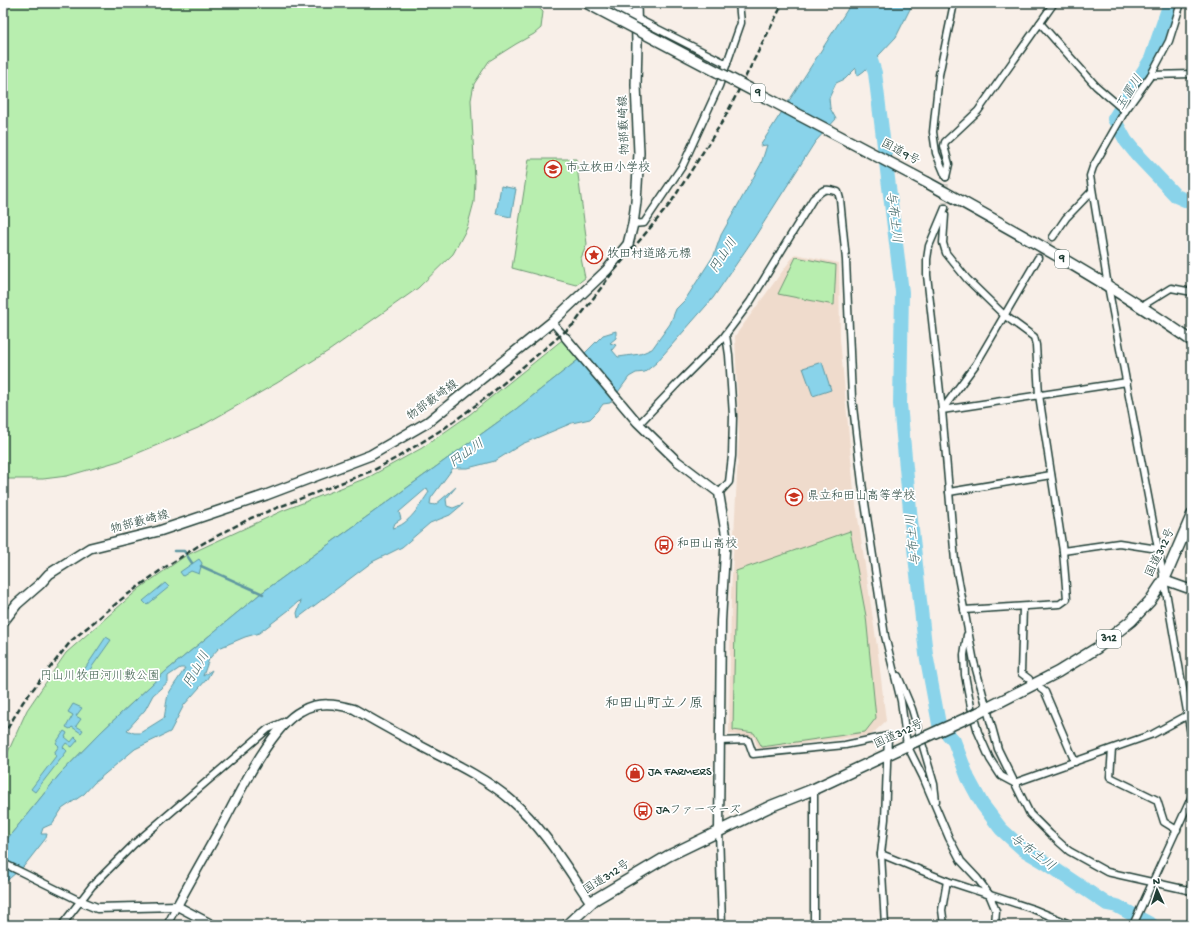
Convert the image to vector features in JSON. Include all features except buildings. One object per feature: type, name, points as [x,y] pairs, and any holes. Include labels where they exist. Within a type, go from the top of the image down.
[{"type":"highway","name":"国道9号","points":[[587,3],[928,183],[1142,306],[1192,341]]},
{"type":"highway","name":"国道312号","points":[[567,925],[590,903],[668,856],[772,806],[814,789],[983,710],[1058,672],[1097,648],[1131,621],[1150,601],[1164,580],[1192,515]]},
{"type":"main road","name":"物部藪崎線","points":[[3,622],[17,604],[49,574],[90,548],[159,532],[266,495],[371,455],[428,422],[552,322],[607,270],[628,244],[636,202],[639,153],[636,85],[636,3]]},
{"type":"street","points":[[609,3],[727,64]]},
{"type":"street","points":[[633,224],[644,223],[683,165],[719,86],[727,64],[741,23],[739,3]]},
{"type":"street","points":[[954,3],[939,75],[933,132],[936,153],[946,177],[948,164],[944,146],[945,142],[978,111],[1054,3]]},
{"type":"street","points":[[1181,3],[1169,42],[1152,75],[1125,111],[1093,167],[1090,176],[1108,286],[1164,580],[1192,740]]},
{"type":"street","points":[[1040,23],[1096,86],[1125,111]]},
{"type":"street","points":[[1152,75],[1192,74]]},
{"type":"street","points":[[638,423],[726,335],[750,302],[813,199],[824,189],[830,189],[838,192],[846,260],[852,398],[862,483],[885,636],[911,744],[949,838],[961,861],[989,894],[996,911],[994,925]]},
{"type":"street","points":[[1053,237],[1066,218],[1092,191]]},
{"type":"street","points":[[964,610],[1060,604],[1067,599],[1063,551],[1039,395],[1036,345],[1034,337],[1004,315],[967,279],[946,253],[943,243],[945,208],[929,246],[927,275],[942,410],[955,561],[964,610],[983,710],[998,749],[1030,814],[1050,834],[1069,850],[1107,872],[1152,884],[1192,891]]},
{"type":"street","points":[[942,410],[976,364],[1038,258]]},
{"type":"street","points":[[1142,306],[1171,288],[1192,292]]},
{"type":"street","points":[[552,322],[638,423],[677,461],[720,493],[726,535],[721,621],[719,831],[722,925]]},
{"type":"street","points":[[720,493],[729,482],[732,456],[733,416],[729,355],[726,335]]},
{"type":"street","points":[[942,410],[1127,382]]},
{"type":"street","points":[[949,492],[1051,475]]},
{"type":"street","points":[[1063,551],[1119,543],[1158,549]]},
{"type":"street","points":[[1164,580],[1192,590]]},
{"type":"street","points":[[1023,607],[1021,672],[1029,679]]},
{"type":"street","points":[[968,630],[964,655],[971,707],[978,732],[990,759],[1001,776],[1014,783],[1153,734],[1188,715]]},
{"type":"street","points":[[892,662],[912,709],[934,784],[936,808]]},
{"type":"street","points":[[1041,689],[1045,692],[1075,762]]},
{"type":"street","points":[[62,925],[92,886],[134,844],[268,729],[288,720],[310,706],[323,704],[337,704],[354,709],[480,779],[511,800],[530,819],[556,852],[590,903]]},
{"type":"street","points":[[167,925],[245,782],[274,737],[288,720]]},
{"type":"street","points":[[720,741],[748,740],[753,754],[845,745],[888,736],[885,819],[881,854],[885,925]]},
{"type":"street","points":[[1112,749],[1110,777],[1156,800],[1164,822],[1177,830]]},
{"type":"street","points":[[814,789],[814,925]]},
{"type":"street","points":[[1133,925],[1192,796]]},
{"type":"street","points":[[881,854],[947,881],[1033,909],[1072,925]]},
{"type":"street","points":[[3,863],[97,908],[177,906],[213,925]]},
{"type":"street","points":[[944,925],[942,910],[947,881]]},
{"type":"shaded area","points":[[795,254],[839,263],[840,339],[854,491],[878,653],[886,721],[871,735],[758,749],[754,737],[729,734],[731,596],[739,435],[735,336]]},
{"type":"green space","points":[[3,3],[534,3],[543,12],[541,28],[534,34],[489,61],[474,84],[471,100],[475,180],[474,202],[467,228],[453,254],[418,288],[330,350],[277,383],[198,428],[119,461],[67,476],[43,479],[3,479]]},
{"type":"green space","points":[[529,159],[576,159],[587,244],[581,258],[585,278],[576,285],[512,268]]},
{"type":"green space","points":[[796,257],[836,265],[834,305],[778,294]]},
{"type":"green space","name":"円山川牧田河川敷公園","points":[[562,340],[578,360],[516,409],[260,594],[165,672],[101,732],[60,774],[3,844],[3,763],[27,710],[66,653],[140,588],[185,556],[282,511],[369,477],[422,448],[469,415]]},
{"type":"green space","points":[[850,531],[866,616],[876,718],[865,732],[762,747],[754,733],[733,730],[736,571]]},
{"type":"water","name":"円山川","points":[[850,3],[913,3],[896,37],[864,71],[857,76],[856,68],[845,79],[836,83],[829,98],[830,108],[836,119],[815,142],[754,238],[713,298],[656,363],[645,372],[636,373],[629,377],[610,403],[603,404],[590,419],[572,423],[522,444],[495,461],[468,468],[453,468],[431,498],[430,504],[435,505],[456,487],[446,499],[447,506],[453,508],[463,504],[450,515],[430,523],[402,547],[372,562],[298,618],[297,613],[301,601],[259,633],[219,648],[209,659],[203,676],[212,670],[207,679],[184,705],[170,732],[135,749],[94,783],[84,794],[62,809],[52,824],[43,828],[41,834],[47,834],[46,838],[24,866],[3,884],[3,844],[60,774],[101,732],[165,672],[260,594],[516,409],[578,360],[603,335],[616,331],[616,338],[610,343],[616,345],[612,350],[618,357],[640,354],[652,349],[670,324],[676,309],[685,300],[714,255],[721,235],[761,164],[767,145],[760,146]],"holes":[[[427,488],[429,492],[414,514],[404,523],[393,528],[395,523],[401,519],[399,512]],[[180,668],[185,668],[169,693],[164,718],[140,733],[134,733],[127,730],[145,710],[153,695],[168,682],[168,676]]]},
{"type":"water","points":[[501,186],[516,189],[511,217],[496,214]]},
{"type":"water","points":[[822,362],[831,390],[813,396],[803,368]]},
{"type":"water","points":[[199,559],[202,563],[199,574],[191,571],[183,576],[180,572]]},
{"type":"water","points":[[165,583],[169,587],[147,605],[143,601]]},
{"type":"water","points":[[106,637],[111,640],[84,678],[80,676]]},
{"type":"water","points":[[73,704],[82,708],[76,716],[81,719],[76,726],[83,730],[81,733],[72,727],[70,729],[66,727],[73,715],[68,712]]},
{"type":"water","points":[[64,731],[67,733],[65,737],[71,742],[75,737],[78,740],[72,747],[66,743],[63,747],[67,751],[35,792],[31,789],[56,756],[54,753],[59,746],[56,743]]},
{"type":"waterway","name":"玉置川","points":[[1170,3],[1151,59],[1114,119],[1126,141],[1139,157],[1176,196],[1192,203]]},
{"type":"waterway","name":"与布土川","points":[[866,45],[875,73],[902,292],[900,404],[926,654],[939,724],[954,741],[968,778],[982,804],[1001,829],[1024,850],[1107,904],[1117,906],[1152,925]]},
{"type":"waterway","points":[[174,551],[184,551],[192,563]]},
{"type":"waterway","points":[[201,566],[263,594]]},
{"type":"tunnel","points":[[945,208],[946,177]]},
{"type":"tunnel","points":[[1038,258],[1053,237]]},
{"type":"railway","points":[[3,736],[23,702],[71,641],[123,598],[161,570],[198,546],[251,518],[374,470],[398,457],[446,427],[487,397],[574,324],[610,276],[670,204],[724,119],[783,3]]},
{"type":"place","name":"市立枚田小学校","points":[[553,169]]},
{"type":"place","name":"牧田村道路元標","points":[[594,255]]},
{"type":"place","name":"県立和田山高等学校","points":[[794,497]]},
{"type":"place","name":"和田山高校","points":[[664,545]]},
{"type":"place","name":"JA FARMERS","points":[[635,773]]},
{"type":"place","name":"JAファーマーズ","points":[[643,811]]},
{"type":"district","name":"和田山町立ノ原","points":[[654,704]]}]
